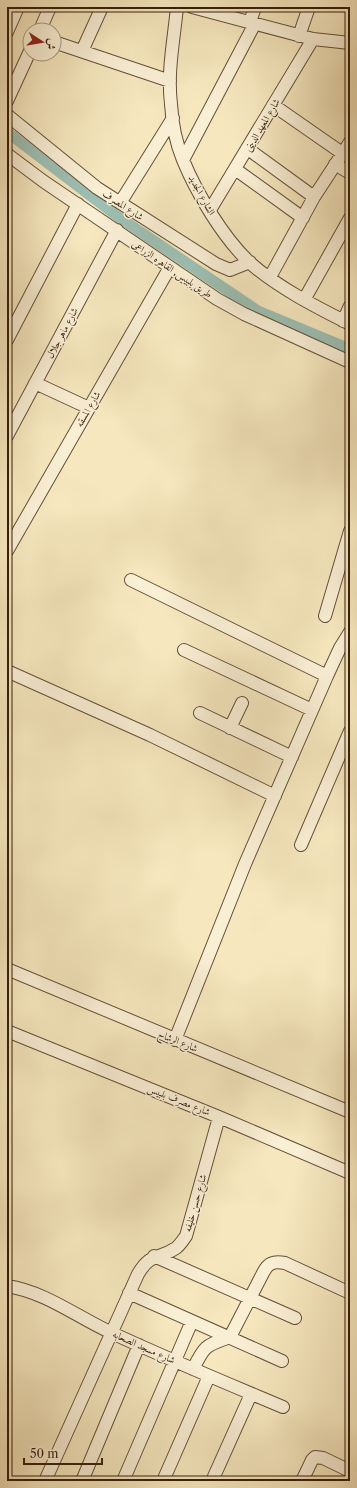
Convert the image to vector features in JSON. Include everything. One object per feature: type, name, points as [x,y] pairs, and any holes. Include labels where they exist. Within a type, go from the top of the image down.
[{"type":"street","points":[[7,32],[18,7]]},
{"type":"street","points":[[43,22],[50,7]]},
{"type":"street","points":[[82,51],[102,7]]},
{"type":"street","name":"الشارع الجديد","points":[[176,7],[170,81],[172,118],[183,160],[210,210],[233,246],[250,262],[304,300],[347,322]]},
{"type":"street","points":[[192,7],[313,40],[350,43]]},
{"type":"street","points":[[183,160],[252,29],[252,18],[255,7]]},
{"type":"street","points":[[299,36],[308,7]]},
{"type":"street","name":"شارع المعهد الدينى","points":[[210,210],[313,40]]},
{"type":"street","points":[[62,45],[170,81]]},
{"type":"street","points":[[7,101],[25,62]]},
{"type":"street","points":[[274,106],[342,153]]},
{"type":"street","name":"شارع المصرف","points":[[7,115],[92,184],[120,204],[220,266],[234,269],[250,262]]},
{"type":"street","points":[[120,204],[172,118]]},
{"type":"street","points":[[270,277],[314,197],[350,142]]},
{"type":"street","points":[[248,149],[314,197]]},
{"type":"street","name":"طريق بلبيس, القاهره الزراعى","points":[[9,160],[78,204],[170,267],[244,314],[350,362]]},
{"type":"street","points":[[335,164],[350,173]]},
{"type":"street","points":[[236,169],[303,218]]},
{"type":"street","points":[[7,340],[78,204]]},
{"type":"street","points":[[304,300],[350,218]]},
{"type":"street","name":"شارع ماهر جلال","points":[[7,436],[12,416],[35,383],[116,230]]},
{"type":"street","name":"شارع المسقه","points":[[9,543],[170,267]]},
{"type":"street","points":[[347,322],[350,306]]},
{"type":"street","points":[[35,383],[89,408]]},
{"type":"street","points":[[325,616],[350,531]]},
{"type":"street","points":[[131,580],[327,676]]},
{"type":"street","points":[[175,1040],[216,932],[327,676],[349,633]]},
{"type":"street","points":[[184,650],[312,710]]},
{"type":"street","points":[[7,672],[150,735],[275,796]]},
{"type":"street","points":[[230,728],[242,703]]},
{"type":"street","points":[[200,713],[292,757]]},
{"type":"street","points":[[301,845],[350,731]]},
{"type":"street","name":"شارع الرشاح","points":[[7,970],[350,1112]]},
{"type":"street","name":"شارع مصرف بلبيس","points":[[7,1031],[219,1116],[350,1172]]},
{"type":"street","name":"شارع حسن خليفه","points":[[154,1256],[166,1254],[178,1247],[186,1236],[219,1116]]},
{"type":"street","points":[[45,1481],[111,1332],[144,1264],[154,1256],[295,1318]]},
{"type":"street","points":[[193,1369],[202,1351],[207,1346],[230,1337],[266,1267],[271,1263],[276,1261],[285,1263],[350,1293]]},
{"type":"street","name":"شارع مسجد الصحابه","points":[[7,1286],[40,1295],[139,1345],[283,1407]]},
{"type":"street","points":[[130,1293],[282,1361]]},
{"type":"street","points":[[123,1481],[192,1321]]},
{"type":"street","points":[[82,1481],[139,1345]]},
{"type":"street","points":[[163,1481],[209,1376]]},
{"type":"street","points":[[212,1481],[251,1394]]},
{"type":"street","points":[[302,1481],[310,1463],[315,1457],[319,1457],[350,1471]]},
{"type":"waterway","points":[[7,132],[117,216],[258,311],[350,349]]}]
